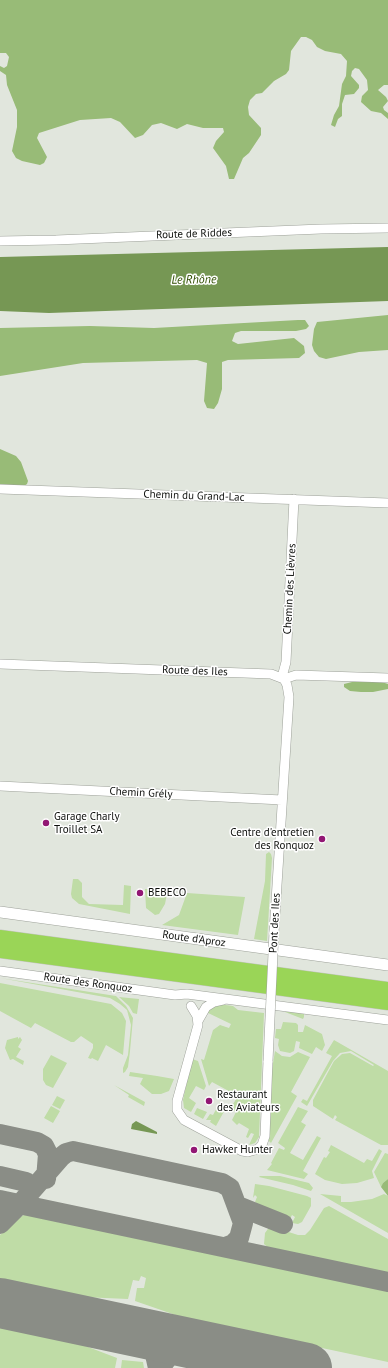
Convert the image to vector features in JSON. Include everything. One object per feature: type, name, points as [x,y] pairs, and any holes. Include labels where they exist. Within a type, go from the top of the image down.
[{"type":"highway","points":[[0,938],[388,990]]},
{"type":"highway","points":[[0,950],[388,1002]]},
{"type":"street","name":"Route de Riddes","points":[[0,241],[321,229],[388,228]]},
{"type":"street","name":"Chemin du Grand-Lac","points":[[0,488],[388,503]]},
{"type":"street","name":"Chemin des Lièvres","points":[[283,678],[286,662],[294,499]]},
{"type":"street","name":"Route des Iles","points":[[0,664],[271,674],[283,678],[296,675],[388,678]]},
{"type":"street","name":"Pont des Iles","points":[[198,1021],[177,1101],[177,1110],[184,1120],[242,1151],[248,1152],[258,1149],[264,1139],[274,932],[289,698],[287,685],[283,678]]},
{"type":"street","name":"Chemin Grély","points":[[0,786],[282,800]]},
{"type":"street","name":"Route d'Aproz","points":[[0,912],[388,964]]},
{"type":"street","name":"Route des Ronquoz","points":[[0,971],[175,995],[187,994],[388,1020]]},
{"type":"street","name":"Route des Ronquoz","points":[[175,995],[185,1000],[191,1006],[199,1009],[218,1000],[230,1000]]},
{"type":"street","points":[[198,1021],[191,1006],[201,1000],[212,997]]},
{"type":"street","points":[[198,1021],[206,1007]]},
{"type":"shaded area","points":[[0,0],[388,0],[388,85],[384,85],[378,90],[386,97],[388,101],[383,107],[388,113],[388,119],[381,113],[371,111],[361,102],[362,96],[368,90],[367,80],[359,69],[355,68],[352,71],[351,76],[359,85],[359,88],[354,94],[345,95],[342,104],[342,116],[338,119],[335,127],[331,125],[339,106],[342,84],[346,76],[347,61],[341,54],[325,51],[317,47],[312,40],[306,37],[301,37],[291,51],[289,70],[286,74],[274,81],[262,93],[256,94],[250,100],[248,107],[249,115],[261,128],[261,135],[249,153],[243,158],[234,179],[229,179],[226,166],[213,148],[216,141],[224,132],[223,128],[203,128],[187,124],[177,129],[161,123],[152,125],[143,135],[135,138],[120,122],[111,118],[80,120],[39,133],[37,138],[47,157],[44,163],[40,165],[22,161],[16,158],[12,151],[17,127],[17,110],[7,85],[6,75],[0,71],[0,66],[4,68],[7,66],[9,57],[6,53],[0,53]]},
{"type":"shaded area","points":[[388,315],[388,350],[359,352],[326,359],[319,357],[314,351],[312,345],[314,329],[317,322]]},
{"type":"shaded area","points":[[305,320],[309,326],[306,329],[296,331],[241,331],[235,333],[232,341],[238,344],[294,338],[304,346],[305,353],[299,358],[228,360],[222,362],[222,389],[218,403],[214,409],[207,408],[204,401],[207,363],[197,360],[83,363],[0,376],[0,328],[90,326],[154,328]]},
{"type":"shaded area","points":[[0,449],[16,456],[21,462],[28,481],[27,484],[24,486],[0,485]]},
{"type":"shaded area","points":[[364,679],[372,679],[388,684],[388,689],[373,692],[361,692],[350,691],[344,687],[344,684]]},
{"type":"shaded area","points":[[269,852],[272,858],[267,941],[254,939],[265,881],[266,854]]},
{"type":"shaded area","points":[[73,879],[78,879],[82,883],[82,897],[89,904],[123,905],[124,885],[131,886],[130,914],[79,904],[72,898],[71,894]]},
{"type":"shaded area","points":[[145,889],[168,889],[165,904],[159,914],[155,915],[146,908]]},
{"type":"shaded area","points":[[187,893],[245,897],[238,935],[162,925],[179,915]]},
{"type":"shaded area","points":[[0,978],[116,996],[126,1006],[133,1018],[128,1067],[125,1072],[123,1073],[123,1068],[128,1055],[131,1025],[127,1010],[120,1004],[110,998]]},
{"type":"shaded area","points":[[0,983],[111,1004],[122,1013],[126,1021],[123,1055],[106,1045],[98,1061],[88,1058],[93,1048],[93,1044],[81,1036],[74,1042],[71,1042],[35,1023],[31,1028],[0,1011]]},
{"type":"shaded area","points":[[119,997],[139,999],[137,1014],[133,1013],[129,1006]]},
{"type":"shaded area","points":[[218,1004],[233,1006],[238,1010],[264,1013],[259,1137],[255,1143],[249,1145],[254,1134],[251,1133],[248,1138],[246,1137],[249,1129],[239,1123],[237,1125],[232,1120],[236,1112],[230,1109],[238,1096],[212,1082],[209,1086],[201,1059],[204,1060],[213,1030],[220,1025],[229,1028],[231,1024],[206,1012]]},
{"type":"shaded area","points":[[285,1010],[304,1013],[304,1017],[303,1019],[285,1012]]},
{"type":"shaded area","points":[[283,1022],[296,1023],[298,1025],[298,1032],[303,1032],[305,1025],[322,1034],[325,1045],[322,1051],[316,1047],[312,1054],[299,1048],[300,1042],[296,1041],[294,1051],[290,1053],[280,1051],[278,1045],[279,1039],[275,1038],[276,1029],[281,1029]]},
{"type":"shaded area","points":[[18,1037],[18,1039],[20,1037],[22,1040],[18,1047],[21,1049],[16,1057],[24,1061],[23,1065],[13,1059],[10,1060],[5,1048],[7,1040]]},
{"type":"shaded area","points":[[334,1040],[388,1071],[388,1145],[381,1145],[335,1120],[337,1117],[335,1115],[333,1119],[313,1106],[313,1100],[334,1061],[342,1054],[350,1053],[373,1066],[374,1065],[351,1051],[340,1053],[333,1061],[307,1106],[301,1102],[303,1099],[307,1101],[332,1056],[326,1053]]},
{"type":"shaded area","points":[[275,1051],[282,1056],[290,1057],[298,1052],[310,1057],[291,1092],[297,1096],[271,1143],[269,1141],[272,1069]]},
{"type":"shaded area","points":[[51,1055],[67,1063],[53,1088],[46,1085],[43,1080],[43,1069]]},
{"type":"shaded area","points":[[192,1059],[198,1061],[206,1086],[204,1090],[196,1086],[189,1098],[196,1103],[191,1112],[184,1108],[183,1100]]},
{"type":"shaded area","points":[[130,1072],[174,1079],[169,1091],[161,1094],[152,1094],[140,1084],[143,1078],[129,1076]]},
{"type":"shaded area","points":[[114,1085],[145,1102],[144,1106],[128,1097],[129,1095]]},
{"type":"shaded area","points":[[57,1096],[65,1100],[60,1109],[52,1105]]},
{"type":"shaded area","points":[[220,1102],[227,1106],[216,1126],[210,1122],[211,1120],[206,1120],[210,1114],[213,1115]]},
{"type":"shaded area","points":[[51,1106],[60,1111],[53,1123],[44,1118]]},
{"type":"shaded area","points":[[298,1107],[308,1111],[301,1122],[306,1125],[290,1153],[303,1160],[317,1136],[321,1138],[303,1171],[308,1174],[304,1179],[267,1170],[272,1164],[271,1163],[279,1148],[284,1150],[285,1148],[278,1143]]},
{"type":"shaded area","points":[[197,1108],[207,1112],[203,1119],[194,1114]]},
{"type":"shaded area","points":[[331,1145],[364,1163],[367,1159],[372,1161],[379,1149],[382,1151],[372,1171],[374,1178],[357,1183],[342,1184],[325,1180],[315,1174],[324,1157],[326,1158],[330,1152],[328,1151]]},
{"type":"shaded area","points":[[385,1153],[388,1154],[388,1179],[381,1187],[374,1172]]},
{"type":"shaded area","points":[[280,1176],[309,1183],[313,1188],[311,1191],[259,1177]]},
{"type":"shaded area","points":[[388,1179],[388,1196],[381,1187]]},
{"type":"shaded area","points":[[255,1184],[269,1186],[311,1198],[311,1206],[302,1222],[298,1224],[292,1223],[295,1217],[292,1215],[289,1221],[255,1202],[257,1197],[255,1195],[253,1198]]},
{"type":"shaded area","points":[[320,1194],[341,1196],[341,1202],[372,1199],[384,1194],[388,1196],[388,1233]]},
{"type":"shaded area","points":[[329,1206],[388,1239],[388,1276],[272,1251],[264,1244],[265,1233],[270,1226],[298,1235],[305,1235],[310,1230],[324,1208]]},
{"type":"shaded area","points":[[36,1214],[388,1288],[388,1362],[190,1320],[135,1301],[137,1288],[144,1288],[146,1278],[141,1276],[139,1281],[133,1280],[128,1299],[82,1297],[0,1280],[0,1235],[15,1220],[24,1215]]},
{"type":"shaded area","points":[[0,1327],[75,1342],[117,1358],[115,1368],[0,1368]]},
{"type":"shaded area","points":[[122,1360],[143,1362],[144,1368],[121,1368]]},
{"type":"water","name":"Le Rhône","points":[[388,247],[388,301],[49,313],[0,311],[0,257]]},
{"type":"water","points":[[136,1121],[157,1132],[157,1134],[131,1129],[132,1124]]},
{"type":"taxiway","points":[[0,1134],[37,1142],[44,1146],[48,1154],[46,1179]]},
{"type":"taxiway","points":[[0,1224],[20,1204],[61,1157],[66,1153],[73,1151],[222,1183],[230,1188],[243,1223],[239,1238],[233,1244],[225,1247]]},
{"type":"taxiway","points":[[0,1176],[26,1182]]},
{"type":"taxiway","points":[[0,1200],[388,1282]]},
{"type":"taxiway","points":[[238,1206],[283,1224]]},
{"type":"taxiway","points":[[115,1328],[140,1335],[146,1340],[154,1350],[158,1368]]},
{"type":"taxiway","points":[[160,1368],[169,1356],[184,1348],[196,1346],[213,1348]]},
{"type":"runway","points":[[0,1303],[307,1368]]},
{"type":"place","name":"Garage Charly Troillet SA","points":[[46,823]]},
{"type":"place","name":"Centre d'entretien des Ronquoz","points":[[322,839]]},
{"type":"place","name":"BEBECO","points":[[140,893]]},
{"type":"place","name":"Restaurant des Aviateurs","points":[[209,1101]]},
{"type":"place","name":"Hawker Hunter","points":[[194,1150]]}]
